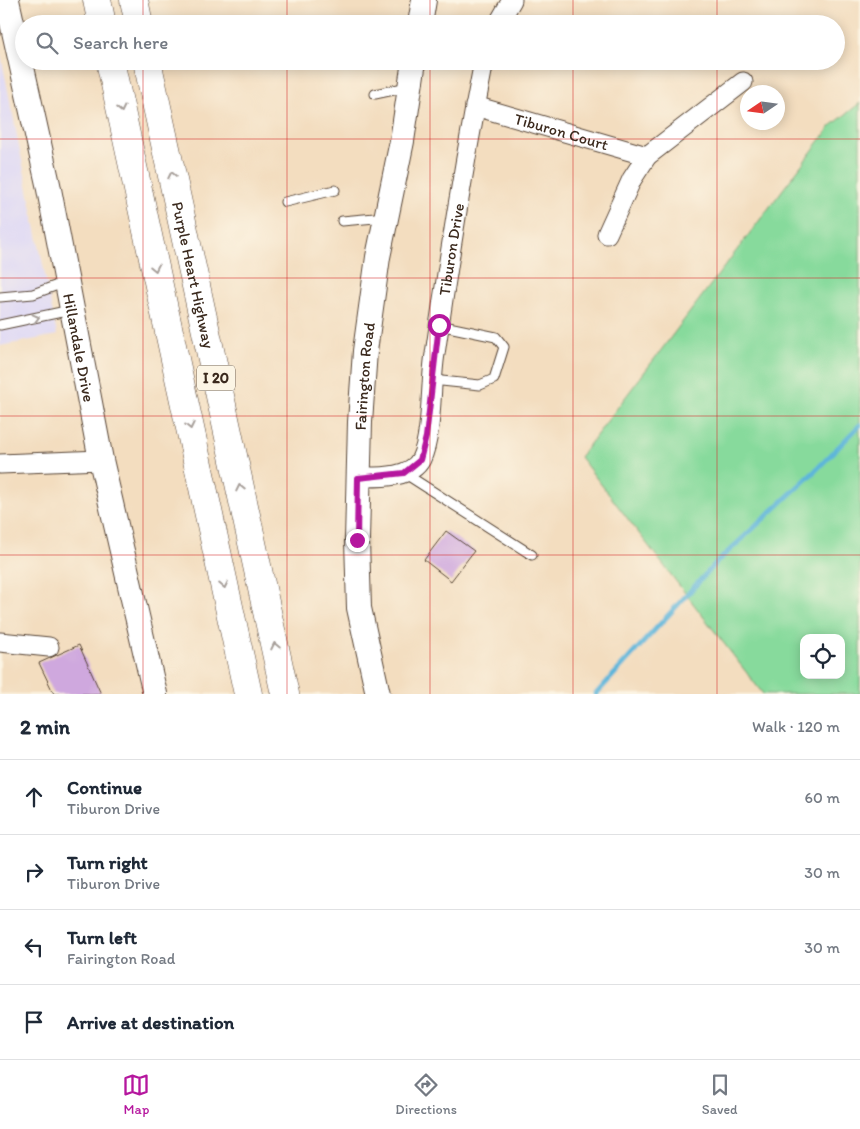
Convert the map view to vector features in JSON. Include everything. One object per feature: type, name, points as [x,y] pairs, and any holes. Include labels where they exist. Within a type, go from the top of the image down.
[{"type":"highway","points":[[97,0],[100,15]]},
{"type":"highway","points":[[134,0],[137,15]]},
{"type":"highway","name":"I 20","points":[[112,70],[248,694]]},
{"type":"highway","name":"Purple Heart Highway","points":[[149,70],[285,694]]},
{"type":"street","name":"Hillandale Drive","points":[[7,0],[15,36]]},
{"type":"street","points":[[422,15],[424,0]]},
{"type":"street","points":[[503,15],[512,0]]},
{"type":"street","name":"Hillandale Drive","points":[[23,70],[48,184],[101,460],[154,694]]},
{"type":"street","name":"Fairington Road","points":[[378,694],[359,608],[357,540],[360,422],[365,351],[386,217],[402,142],[413,70]]},
{"type":"street","name":"Tiburon Drive","points":[[404,473],[420,460],[426,437],[439,325],[482,70]]},
{"type":"street","points":[[607,234],[632,180],[647,156],[743,82]]},
{"type":"street","name":"Tiburon Court","points":[[475,106],[647,156]]},
{"type":"street","points":[[0,464],[101,460]]},
{"type":"street","points":[[358,478],[404,473]]},
{"type":"street","points":[[0,642],[49,647]]},
{"type":"lane","points":[[376,94],[410,86]]},
{"type":"lane","points":[[285,202],[335,190]]},
{"type":"lane","points":[[342,221],[386,217]]},
{"type":"lane","points":[[0,297],[34,294],[66,281]]},
{"type":"lane","points":[[0,325],[72,310]]},
{"type":"lane","points":[[432,380],[480,385],[494,379],[504,347],[496,336],[439,325]]},
{"type":"lane","points":[[404,473],[532,555]]},
{"type":"shaded area","points":[[0,51],[57,335],[0,346]]},
{"type":"green space","points":[[860,103],[860,694],[763,694],[580,457],[831,126]]},
{"type":"building","points":[[446,531],[474,551],[451,581],[424,560]]},
{"type":"building","points":[[79,645],[101,694],[54,694],[39,663]]},
{"type":"waterway","points":[[596,694],[716,563],[815,471],[860,425]]},
{"type":"route","points":[[357,540],[358,478],[404,473],[420,460],[426,437],[439,325]]}]
